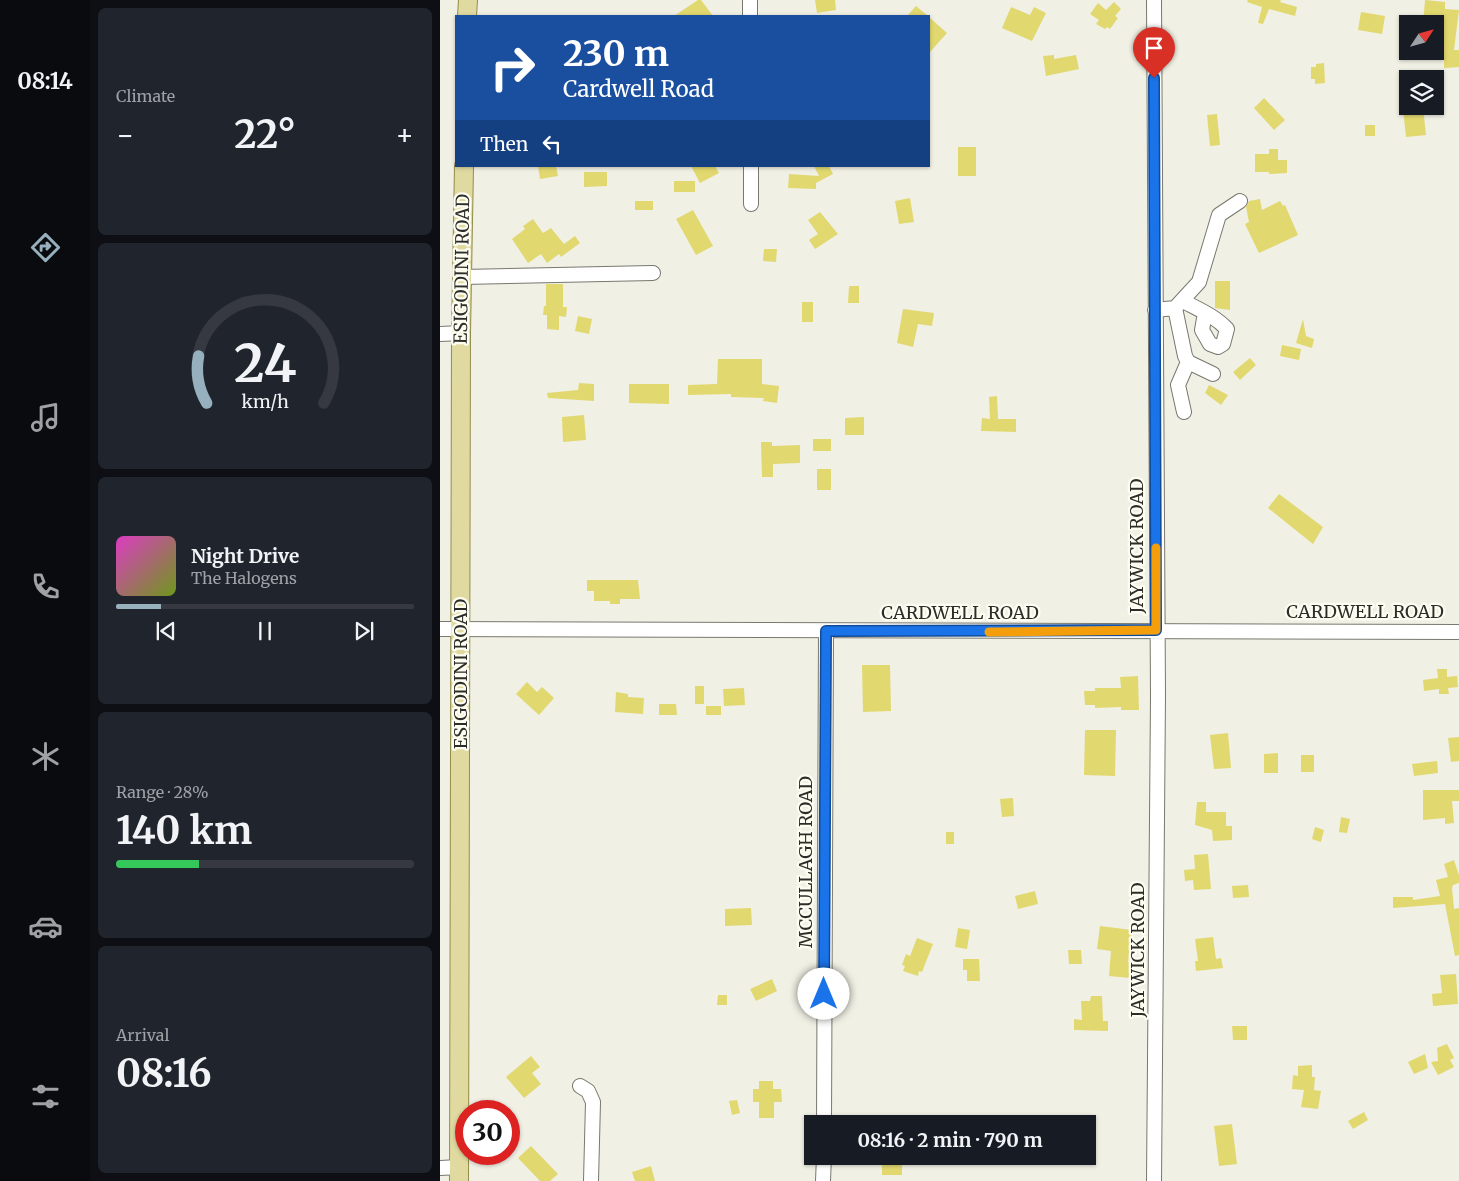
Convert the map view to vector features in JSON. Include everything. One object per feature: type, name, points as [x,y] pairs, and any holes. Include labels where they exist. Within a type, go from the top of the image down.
[{"type":"main road","points":[[467,15],[468,0]]},
{"type":"main road","name":"ESIGODINI ROAD","points":[[459,1174],[461,333],[464,167]]},
{"type":"street","points":[[750,0],[750,15]]},
{"type":"street","name":"JAYWICK ROAD","points":[[1154,0],[1156,630],[1158,706],[1154,1181]]},
{"type":"street","points":[[751,167],[751,204]]},
{"type":"street","points":[[1213,374],[1188,362],[1185,356],[1179,305],[1199,282],[1219,215],[1240,200]]},
{"type":"street","points":[[462,278],[652,273]]},
{"type":"street","points":[[1155,310],[1179,305],[1206,313]]},
{"type":"street","points":[[440,334],[461,333]]},
{"type":"street","points":[[1184,412],[1178,385],[1188,362]]},
{"type":"street","name":"CARDWELL ROAD","points":[[440,629],[1459,632]]},
{"type":"street","name":"MCCULLAGH ROAD","points":[[824,1115],[826,631]]},
{"type":"street","points":[[580,1086],[588,1091],[593,1102],[592,1181]]},
{"type":"street","points":[[824,1165],[824,1181]]},
{"type":"street","points":[[440,1168],[459,1174]]},
{"type":"building","points":[[698,0],[701,0],[712,15],[676,15]]},
{"type":"building","points":[[815,0],[835,0],[836,10],[817,13]]},
{"type":"building","points":[[1248,0],[1281,0],[1280,2],[1297,7],[1295,16],[1269,9],[1263,24],[1258,23],[1262,7],[1247,2]]},
{"type":"building","points":[[1425,0],[1445,2],[1445,9],[1459,10],[1454,50],[1459,50],[1459,67],[1444,68],[1444,15],[1424,15]]},
{"type":"building","points":[[1114,2],[1121,9],[1115,16],[1118,18],[1110,29],[1107,27],[1105,29],[1096,24],[1099,20],[1090,14],[1098,3],[1106,10]]},
{"type":"building","points":[[916,6],[927,15],[908,15]]},
{"type":"building","points":[[1011,7],[1030,15],[1034,7],[1046,13],[1032,41],[1002,28]]},
{"type":"building","points":[[1361,12],[1385,16],[1382,34],[1358,30]]},
{"type":"building","points":[[930,18],[947,33],[930,52]]},
{"type":"building","points":[[1054,55],[1054,59],[1076,55],[1079,69],[1046,76],[1043,56]]},
{"type":"building","points":[[1324,63],[1325,83],[1315,84],[1315,79],[1311,79],[1311,67]]},
{"type":"building","points":[[1264,98],[1285,120],[1274,130],[1254,108]]},
{"type":"building","points":[[1217,114],[1220,145],[1210,146],[1207,115]]},
{"type":"building","points":[[1404,115],[1424,115],[1426,135],[1406,137]]},
{"type":"building","points":[[1365,125],[1375,125],[1375,136],[1365,136]]},
{"type":"building","points":[[958,147],[976,147],[976,176],[958,176]]},
{"type":"building","points":[[1269,149],[1278,149],[1278,160],[1287,160],[1287,173],[1269,174],[1269,172],[1255,172],[1255,154],[1269,154]]},
{"type":"building","points":[[538,167],[556,167],[558,176],[540,179]]},
{"type":"building","points":[[692,167],[716,167],[719,173],[700,183]]},
{"type":"building","points":[[814,167],[830,167],[833,174],[816,183],[816,189],[788,188],[789,174],[819,176]]},
{"type":"building","points":[[584,172],[607,172],[607,186],[584,187]]},
{"type":"building","points":[[674,181],[695,181],[695,192],[674,192]]},
{"type":"building","points":[[910,198],[914,222],[899,224],[895,201]]},
{"type":"building","points":[[1260,199],[1262,210],[1280,201],[1283,206],[1285,205],[1298,235],[1259,253],[1245,224],[1249,222],[1246,207],[1249,201]]},
{"type":"building","points":[[635,201],[653,201],[653,210],[635,210]]},
{"type":"building","points":[[693,210],[713,246],[696,255],[676,219]]},
{"type":"building","points":[[820,212],[838,234],[815,249],[809,240],[818,234],[808,220]]},
{"type":"building","points":[[533,219],[543,233],[551,228],[564,244],[575,236],[580,243],[561,257],[559,254],[547,263],[541,254],[528,263],[512,239],[525,229],[523,226]]},
{"type":"building","points":[[764,249],[777,249],[776,262],[763,261]]},
{"type":"building","points":[[1215,281],[1230,281],[1230,310],[1215,308]]},
{"type":"building","points":[[546,284],[563,284],[563,307],[567,307],[566,317],[559,316],[559,330],[547,329],[547,315],[543,315],[544,306],[546,306]]},
{"type":"building","points":[[849,286],[859,286],[859,303],[848,303]]},
{"type":"building","points":[[802,302],[813,302],[813,322],[802,322]]},
{"type":"building","points":[[903,309],[934,313],[932,326],[918,324],[913,347],[897,343]]},
{"type":"building","points":[[578,316],[592,319],[589,334],[575,331]]},
{"type":"building","points":[[1303,319],[1306,336],[1314,339],[1312,348],[1296,343]]},
{"type":"building","points":[[1282,345],[1301,349],[1299,360],[1280,356]]},
{"type":"building","points":[[1250,358],[1256,365],[1240,380],[1233,372]]},
{"type":"building","points":[[718,359],[762,359],[762,384],[779,386],[777,403],[763,401],[764,398],[731,397],[731,394],[688,395],[688,385],[717,384]]},
{"type":"building","points":[[579,383],[594,384],[594,401],[548,398],[547,393],[578,390]]},
{"type":"building","points":[[629,384],[669,384],[669,404],[629,403]]},
{"type":"building","points":[[1209,385],[1228,395],[1221,405],[1205,393]]},
{"type":"building","points":[[997,396],[998,419],[1016,419],[1016,432],[981,431],[982,418],[990,419],[989,397]]},
{"type":"building","points":[[584,415],[586,440],[563,442],[562,417]]},
{"type":"building","points":[[864,417],[864,435],[845,435],[845,418]]},
{"type":"building","points":[[813,439],[831,439],[831,451],[813,451]]},
{"type":"building","points":[[761,442],[772,442],[772,446],[800,445],[800,463],[773,464],[773,477],[762,477]]},
{"type":"building","points":[[817,469],[831,469],[831,490],[817,490]]},
{"type":"building","points":[[1279,494],[1323,527],[1313,544],[1268,508]]},
{"type":"building","points":[[587,580],[638,580],[640,599],[620,599],[620,604],[610,604],[610,601],[594,601],[594,591],[587,591]]},
{"type":"building","points":[[862,665],[890,665],[891,711],[863,712]]},
{"type":"building","points":[[1437,669],[1447,669],[1447,677],[1457,676],[1458,687],[1448,688],[1449,694],[1439,694],[1439,689],[1424,691],[1423,680],[1438,678]]},
{"type":"building","points":[[1138,676],[1139,710],[1121,710],[1121,707],[1095,708],[1095,705],[1085,705],[1084,691],[1095,691],[1095,688],[1121,688],[1120,677]]},
{"type":"building","points":[[527,682],[537,692],[542,687],[554,698],[539,715],[516,694]]},
{"type":"building","points":[[695,686],[704,686],[704,704],[695,704]]},
{"type":"building","points":[[744,688],[745,705],[724,706],[723,689]]},
{"type":"building","points":[[616,692],[628,694],[628,697],[644,698],[643,714],[615,712]]},
{"type":"building","points":[[659,704],[676,704],[677,715],[659,715]]},
{"type":"building","points":[[706,706],[721,706],[721,715],[706,715]]},
{"type":"building","points":[[1085,730],[1116,730],[1115,776],[1084,775]]},
{"type":"building","points":[[1228,733],[1231,768],[1214,769],[1210,735]]},
{"type":"building","points":[[1459,737],[1459,761],[1451,762],[1448,738]]},
{"type":"building","points":[[1278,753],[1278,773],[1264,773],[1264,754]]},
{"type":"building","points":[[1301,755],[1314,755],[1314,772],[1301,772]]},
{"type":"building","points":[[1437,761],[1438,773],[1414,776],[1412,764]]},
{"type":"building","points":[[1423,790],[1459,790],[1459,801],[1452,801],[1454,823],[1445,824],[1445,818],[1423,820]]},
{"type":"building","points":[[1013,798],[1014,816],[1002,817],[1000,799]]},
{"type":"building","points":[[1197,802],[1206,802],[1206,812],[1226,812],[1226,826],[1232,826],[1232,840],[1213,841],[1212,830],[1195,825]]},
{"type":"building","points":[[1341,817],[1350,819],[1347,833],[1339,832]]},
{"type":"building","points":[[1315,827],[1324,830],[1321,842],[1312,839]]},
{"type":"building","points":[[946,832],[954,832],[954,844],[946,844]]},
{"type":"building","points":[[1208,854],[1211,889],[1194,890],[1193,880],[1185,881],[1184,870],[1195,869],[1194,855]]},
{"type":"building","points":[[1454,860],[1459,875],[1459,883],[1453,885],[1452,888],[1454,909],[1459,908],[1459,955],[1455,956],[1445,904],[1393,908],[1393,897],[1413,897],[1413,900],[1440,896],[1436,880],[1448,877],[1444,864]]},
{"type":"building","points":[[1248,885],[1249,897],[1233,898],[1232,886]]},
{"type":"building","points":[[1035,891],[1038,904],[1018,909],[1015,896]]},
{"type":"building","points":[[751,908],[752,925],[725,926],[725,909]]},
{"type":"building","points":[[1100,926],[1132,930],[1128,962],[1132,962],[1130,978],[1109,976],[1111,951],[1097,949]]},
{"type":"building","points":[[958,928],[970,930],[967,949],[955,947]]},
{"type":"building","points":[[1213,937],[1216,959],[1221,958],[1223,968],[1196,971],[1195,961],[1198,961],[1195,939]]},
{"type":"building","points":[[917,938],[933,944],[922,972],[919,971],[918,976],[903,971],[905,966],[902,965],[906,954],[910,956]]},
{"type":"building","points":[[1068,950],[1081,950],[1082,964],[1069,964]]},
{"type":"building","points":[[963,959],[979,959],[980,981],[967,981],[967,970],[963,970]]},
{"type":"building","points":[[1456,974],[1458,1004],[1433,1006],[1432,994],[1442,993],[1440,975]]},
{"type":"building","points":[[772,979],[777,991],[756,1001],[750,989]]},
{"type":"building","points":[[718,995],[727,995],[727,1005],[717,1005]]},
{"type":"building","points":[[1091,996],[1102,996],[1103,1021],[1108,1021],[1108,1031],[1074,1030],[1074,1019],[1082,1020],[1081,1001],[1090,1001]]},
{"type":"building","points":[[1232,1026],[1247,1026],[1247,1040],[1233,1040]]},
{"type":"building","points":[[1447,1044],[1454,1058],[1450,1060],[1454,1067],[1438,1075],[1431,1062],[1438,1061],[1437,1048]]},
{"type":"building","points":[[1425,1054],[1428,1068],[1414,1074],[1408,1062]]},
{"type":"building","points":[[531,1056],[540,1067],[532,1073],[541,1084],[524,1098],[506,1077]]},
{"type":"building","points":[[1312,1065],[1312,1077],[1315,1077],[1314,1090],[1321,1091],[1318,1109],[1301,1107],[1304,1090],[1292,1089],[1293,1075],[1298,1076],[1298,1066]]},
{"type":"building","points":[[759,1081],[773,1081],[773,1089],[781,1089],[782,1102],[774,1102],[774,1118],[759,1118],[759,1102],[753,1102],[753,1089],[759,1089]]},
{"type":"building","points":[[737,1100],[740,1113],[732,1115],[729,1101]]},
{"type":"building","points":[[1364,1112],[1368,1120],[1353,1129],[1348,1121]]},
{"type":"building","points":[[1232,1124],[1237,1164],[1219,1166],[1214,1126]]},
{"type":"building","points":[[531,1146],[558,1174],[550,1181],[540,1181],[520,1160],[520,1156]]},
{"type":"building","points":[[882,1165],[902,1165],[902,1175],[882,1175]]},
{"type":"building","points":[[651,1166],[655,1181],[635,1181],[632,1172]]},
{"type":"slow traffic","points":[[989,632],[1156,630],[1156,548]]},
{"type":"route","points":[[824,994],[826,631],[1156,630],[1154,78]]}]
